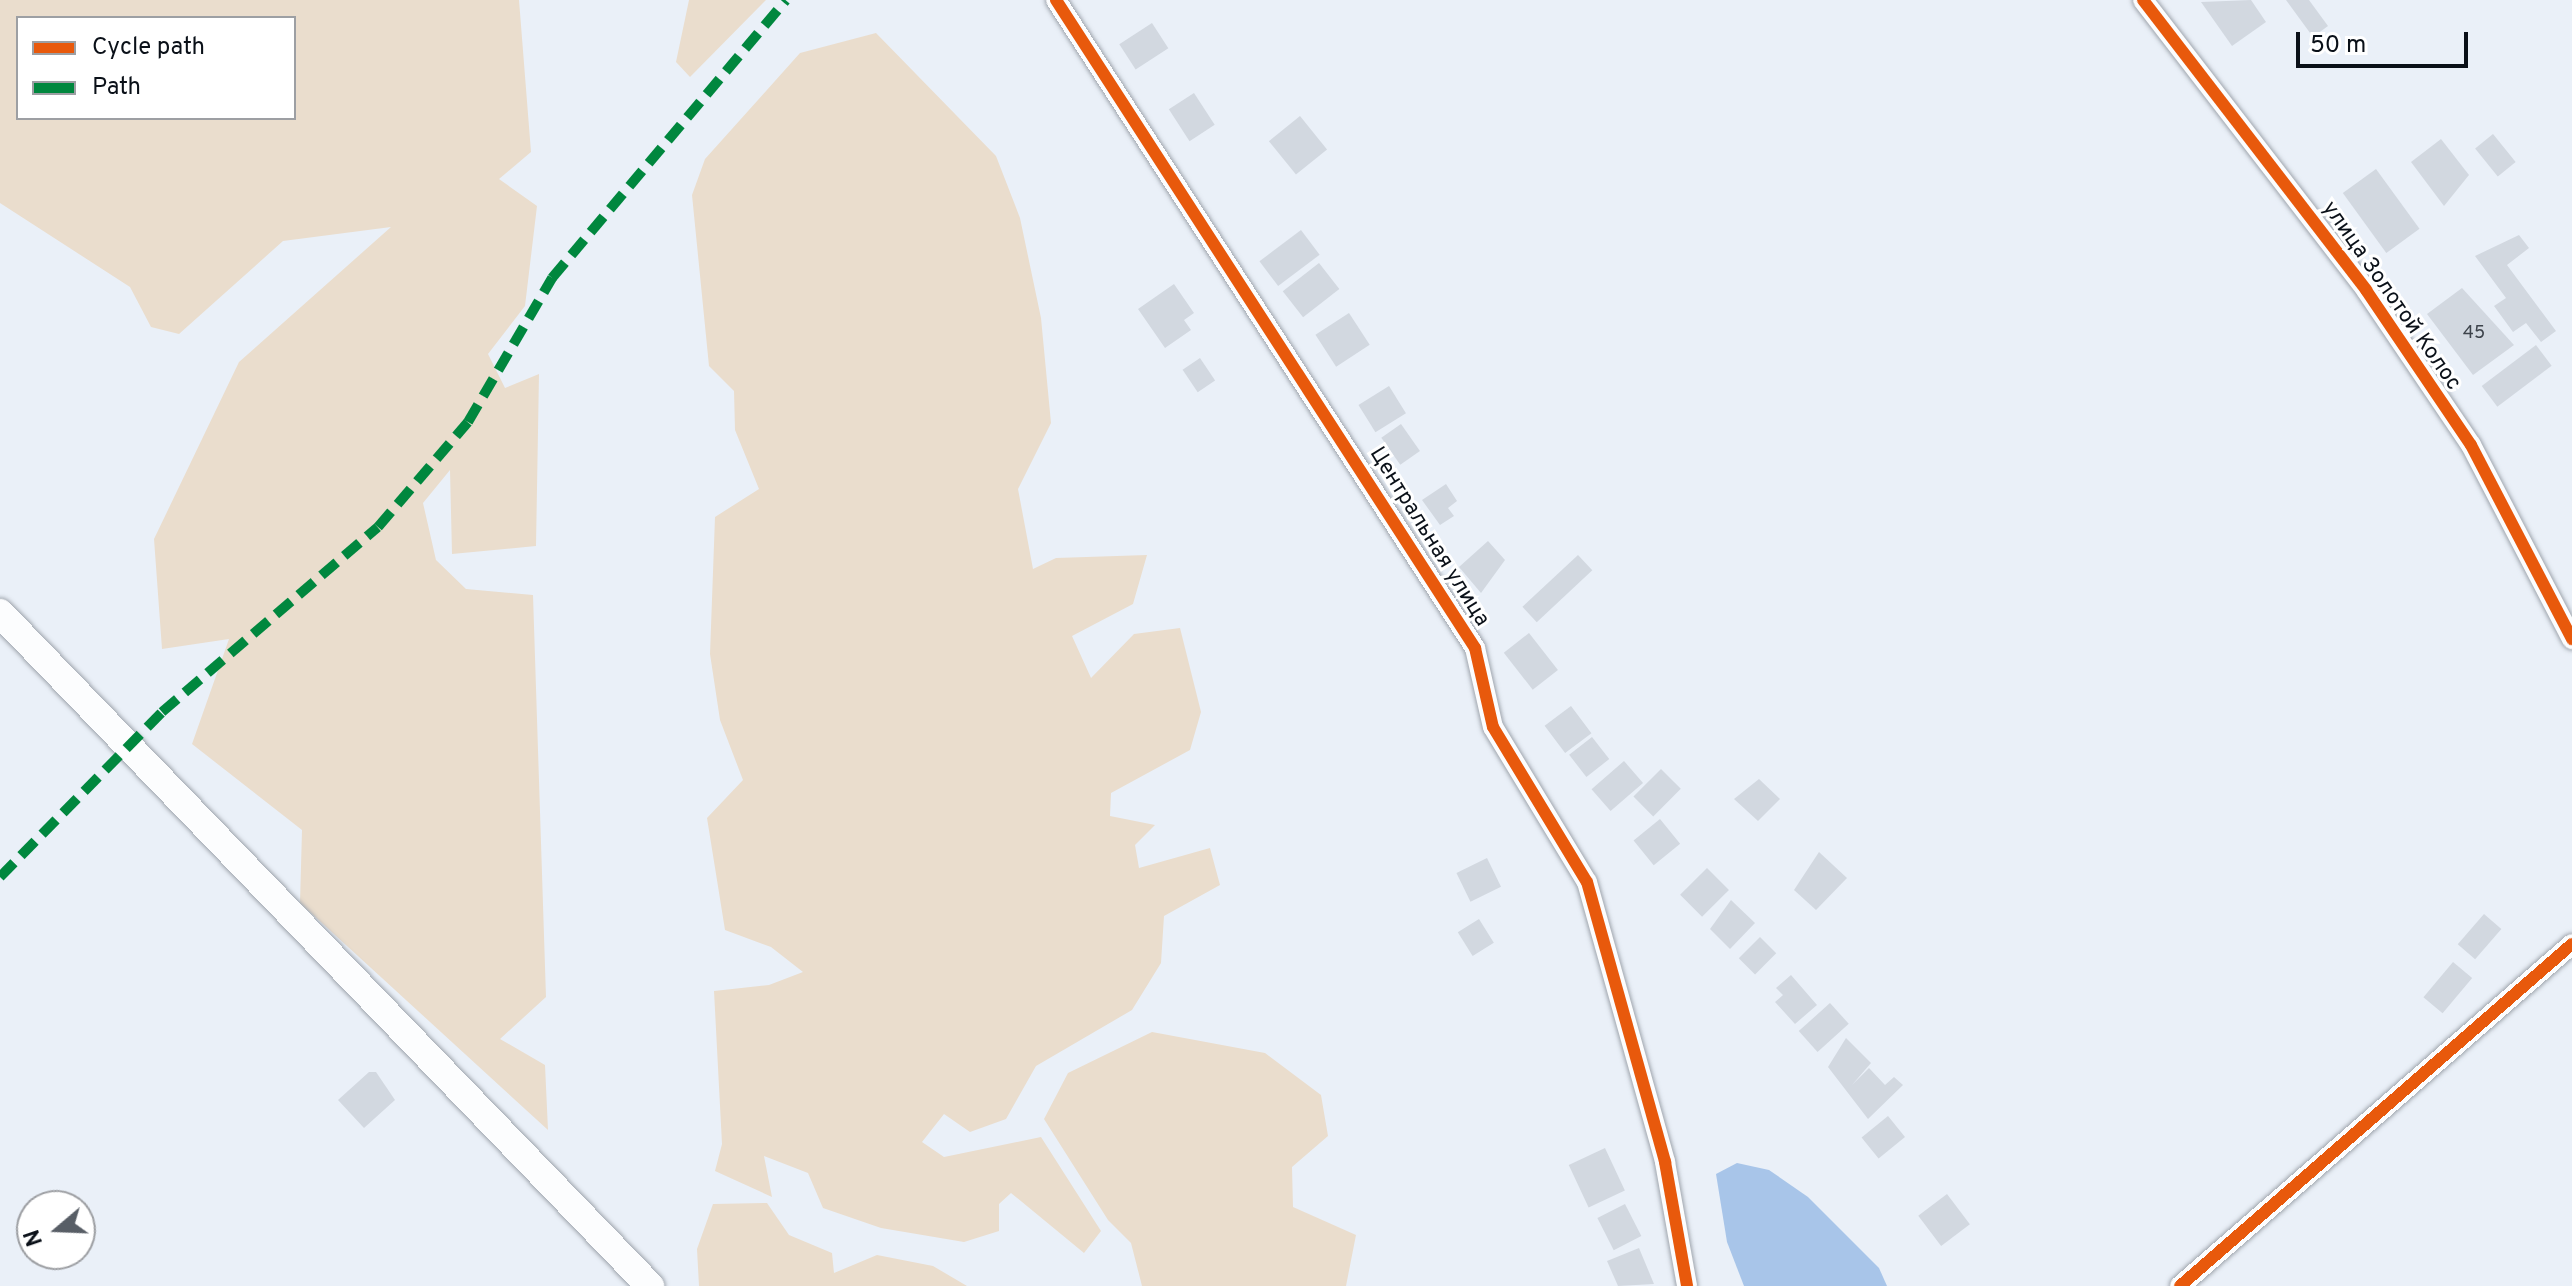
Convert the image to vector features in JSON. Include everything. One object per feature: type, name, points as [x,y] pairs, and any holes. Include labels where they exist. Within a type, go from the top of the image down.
[{"type":"main road","points":[[0,613],[650,1286]]},
{"type":"street","name":"Центральная улица","points":[[1056,0],[1475,648],[1493,727],[1587,882],[1665,1162],[1687,1286]]},
{"type":"street","name":"улица Золотой Колос","points":[[2143,0],[2329,240],[2471,445],[2572,639]]},
{"type":"street","points":[[2180,1286],[2572,944]]},
{"type":"shaded area","points":[[0,0],[519,0],[531,152],[499,179],[537,206],[525,306],[488,354],[505,388],[539,374],[536,546],[452,554],[450,470],[423,503],[436,560],[466,589],[533,595],[546,997],[500,1039],[545,1065],[548,1130],[300,903],[302,830],[192,744],[229,639],[162,649],[154,539],[239,362],[391,227],[283,241],[179,334],[151,327],[130,287],[0,203]]},
{"type":"shaded area","points":[[689,0],[766,0],[690,77],[676,62]]},
{"type":"shaded area","points":[[876,33],[996,156],[1020,218],[1041,318],[1051,423],[1018,489],[1033,569],[1056,558],[1147,555],[1133,604],[1072,636],[1091,678],[1134,634],[1180,628],[1201,712],[1190,750],[1111,793],[1110,816],[1155,825],[1135,845],[1139,868],[1210,848],[1220,885],[1164,916],[1161,963],[1132,1010],[1036,1066],[1006,1119],[970,1132],[944,1114],[922,1142],[944,1157],[1041,1137],[1101,1231],[1084,1253],[1011,1193],[999,1204],[999,1231],[964,1242],[881,1228],[823,1208],[808,1173],[764,1156],[772,1197],[715,1171],[722,1144],[714,991],[769,985],[803,972],[771,947],[725,930],[707,818],[743,780],[720,720],[710,654],[715,517],[759,489],[735,430],[734,391],[709,366],[692,195],[705,159],[800,53]]},
{"type":"shaded area","points":[[1152,1032],[1265,1053],[1321,1095],[1328,1136],[1292,1167],[1293,1207],[1356,1235],[1346,1286],[1142,1286],[1131,1243],[1108,1220],[1044,1119],[1068,1073]]},
{"type":"shaded area","points":[[767,1203],[789,1235],[832,1253],[834,1273],[877,1255],[933,1266],[967,1286],[699,1286],[697,1249],[713,1204]]},
{"type":"water","points":[[1737,1163],[1769,1170],[1808,1197],[1879,1268],[1887,1286],[1744,1286],[1727,1242],[1716,1174]]},
{"type":"building","points":[[2251,0],[2266,22],[2232,46],[2201,2]]},
{"type":"building","points":[[2286,0],[2309,0],[2328,26],[2313,37]]},
{"type":"building","points":[[1152,23],[1168,48],[1136,69],[1119,44]]},
{"type":"building","points":[[1194,93],[1215,125],[1190,141],[1169,109]]},
{"type":"building","points":[[1300,116],[1327,149],[1296,175],[1269,141]]},
{"type":"building","points":[[2493,134],[2516,162],[2498,176],[2475,148]]},
{"type":"building","points":[[2441,139],[2469,175],[2444,206],[2411,162]]},
{"type":"building","points":[[2376,169],[2419,229],[2386,253],[2343,193]]},
{"type":"building","points":[[1301,230],[1320,255],[1278,286],[1259,261]]},
{"type":"building","points":[[2519,235],[2529,248],[2507,265],[2556,331],[2541,342],[2526,323],[2513,332],[2494,306],[2506,298],[2475,256]]},
{"type":"building","points":[[1319,263],[1339,289],[1303,317],[1283,291]]},
{"type":"building","points":[[1174,284],[1194,313],[1184,320],[1191,330],[1165,348],[1138,309]]},
{"type":"building","points":[[2462,288],[2514,345],[2473,375],[2427,314]]},
{"type":"building","points":[[1349,313],[1370,345],[1336,367],[1315,335]]},
{"type":"building","points":[[2536,345],[2552,366],[2497,407],[2482,386]]},
{"type":"building","points":[[1200,358],[1215,380],[1198,392],[1183,370]]},
{"type":"building","points":[[1389,386],[1406,413],[1375,432],[1358,405]]},
{"type":"building","points":[[1401,424],[1420,451],[1400,465],[1381,438]]},
{"type":"building","points":[[1446,484],[1457,501],[1448,508],[1454,516],[1440,525],[1422,500]]},
{"type":"building","points":[[1488,541],[1505,560],[1481,593],[1459,567]]},
{"type":"building","points":[[1578,555],[1592,570],[1537,622],[1522,607]]},
{"type":"building","points":[[1529,633],[1558,670],[1533,690],[1504,653]]},
{"type":"building","points":[[1571,706],[1591,733],[1565,753],[1545,726]]},
{"type":"building","points":[[1592,737],[1609,759],[1586,777],[1569,755]]},
{"type":"building","points":[[1624,761],[1643,783],[1611,811],[1592,789]]},
{"type":"building","points":[[1661,769],[1681,789],[1653,816],[1633,797]]},
{"type":"building","points":[[1759,779],[1780,799],[1758,821],[1734,799]]},
{"type":"building","points":[[1660,819],[1680,844],[1654,865],[1634,840]]},
{"type":"building","points":[[1819,852],[1847,878],[1816,910],[1794,890]]},
{"type":"building","points":[[1487,858],[1501,887],[1470,902],[1456,873]]},
{"type":"building","points":[[1707,868],[1729,890],[1702,917],[1680,895]]},
{"type":"building","points":[[1731,900],[1755,923],[1730,949],[1710,929]]},
{"type":"building","points":[[2484,914],[2501,929],[2475,959],[2458,944]]},
{"type":"building","points":[[1479,919],[1494,943],[1473,956],[1458,932]]},
{"type":"building","points":[[1760,937],[1776,953],[1755,974],[1739,958]]},
{"type":"building","points":[[2453,962],[2472,978],[2443,1013],[2423,997]]},
{"type":"building","points":[[1791,975],[1817,1005],[1795,1024],[1775,1002],[1783,995],[1776,988]]},
{"type":"building","points":[[1830,1003],[1849,1024],[1818,1052],[1799,1031]]},
{"type":"building","points":[[1846,1038],[1871,1063],[1852,1085],[1869,1068],[1885,1085],[1894,1077],[1903,1085],[1868,1119],[1828,1067]]},
{"type":"building","points":[[369,1072],[376,1072],[395,1100],[364,1128],[338,1100]]},
{"type":"building","points":[[1888,1116],[1905,1137],[1879,1158],[1862,1137]]},
{"type":"building","points":[[1605,1148],[1625,1191],[1589,1208],[1569,1165]]},
{"type":"building","points":[[1947,1194],[1970,1224],[1941,1246],[1918,1216]]},
{"type":"building","points":[[1625,1204],[1641,1236],[1614,1250],[1597,1218]]},
{"type":"building","points":[[1639,1248],[1654,1284],[1618,1286],[1607,1261]]},
{"type":"marked path","points":[[0,877],[162,712],[378,527],[468,422],[552,278],[786,0]]},
{"type":"cycle path","points":[[1056,0],[1475,648],[1493,727],[1587,882],[1665,1162],[1687,1286]]},
{"type":"cycle path","points":[[2143,0],[2366,290],[2471,445],[2572,639]]},
{"type":"cycle path","points":[[2180,1286],[2572,944]]}]
